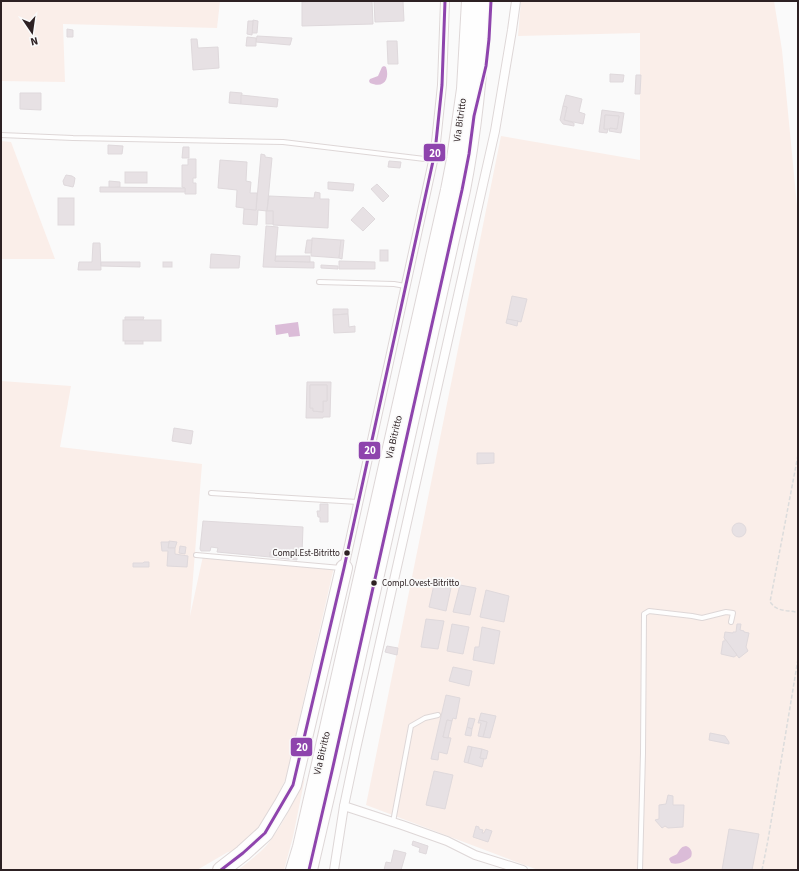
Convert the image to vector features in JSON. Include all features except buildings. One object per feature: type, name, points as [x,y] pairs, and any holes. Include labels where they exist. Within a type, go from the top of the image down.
[{"type":"highway","points":[[464,1],[468,35]]},
{"type":"highway","name":"Via Bitritto","points":[[294,870],[368,552],[449,190],[464,96],[470,1]]},
{"type":"highway","name":"Via Bitritto","points":[[309,870],[469,154],[479,65],[483,1]]},
{"type":"highway","points":[[474,116],[486,66],[489,39],[490,1]]},
{"type":"highway","points":[[222,870],[265,833],[293,785],[344,568]]},
{"type":"highway","points":[[286,870],[311,798]]},
{"type":"street","points":[[344,568],[434,160],[442,85],[445,1]]},
{"type":"street","points":[[334,870],[344,806],[356,749],[495,131],[516,1]]},
{"type":"street","points":[[344,806],[447,841],[475,855],[523,870]]},
{"type":"lane","points":[[1,135],[73,138],[283,142],[434,160]]},
{"type":"lane","points":[[319,282],[394,284],[406,286]]},
{"type":"lane","points":[[211,494],[358,502]]},
{"type":"lane","points":[[196,555],[344,568]]},
{"type":"lane","points":[[640,870],[644,614],[649,611],[702,618],[726,612],[733,613],[731,622]]},
{"type":"lane","points":[[393,822],[411,726],[425,718],[438,715]]},
{"type":"path","points":[[798,455],[770,602],[775,607],[785,611],[798,613]]},
{"type":"path","points":[[762,870],[798,659]]},
{"type":"shaded area","points":[[1,1],[220,1],[217,28],[63,24],[65,82],[1,81]]},
{"type":"shaded area","points":[[521,1],[774,1],[782,50],[798,216],[798,870],[538,870],[366,805],[501,136],[640,160],[640,33],[518,36]]},
{"type":"shaded area","points":[[382,67],[386,67],[387,71],[385,82],[379,85],[370,83],[370,79],[378,76]]},
{"type":"shaded area","points":[[1,141],[11,142],[55,259],[1,259]]},
{"type":"shaded area","points":[[298,322],[300,336],[289,337],[288,333],[276,335],[275,325]]},
{"type":"shaded area","points":[[1,381],[71,386],[60,447],[202,464],[190,616],[203,556],[334,567],[286,778],[271,809],[256,833],[241,850],[228,852],[197,870],[1,870]]},
{"type":"shaded area","points":[[305,777],[293,837],[284,870],[238,870],[260,852],[270,841],[285,818]]},
{"type":"shaded area","points":[[686,846],[691,850],[691,857],[681,863],[671,863],[669,859],[677,854],[681,848]]},
{"type":"transit line","name":"20","points":[[221,870],[265,833],[293,785],[344,568],[435,152],[442,85],[445,1]]},
{"type":"transit line","name":"20","points":[[309,870],[462,190],[474,116],[486,66],[491,1]]},
{"type":"place","name":"Compl.Est-Bitritto","points":[[347,553]]},
{"type":"place","name":"Compl.Ovest-Bitritto","points":[[374,583]]}]
